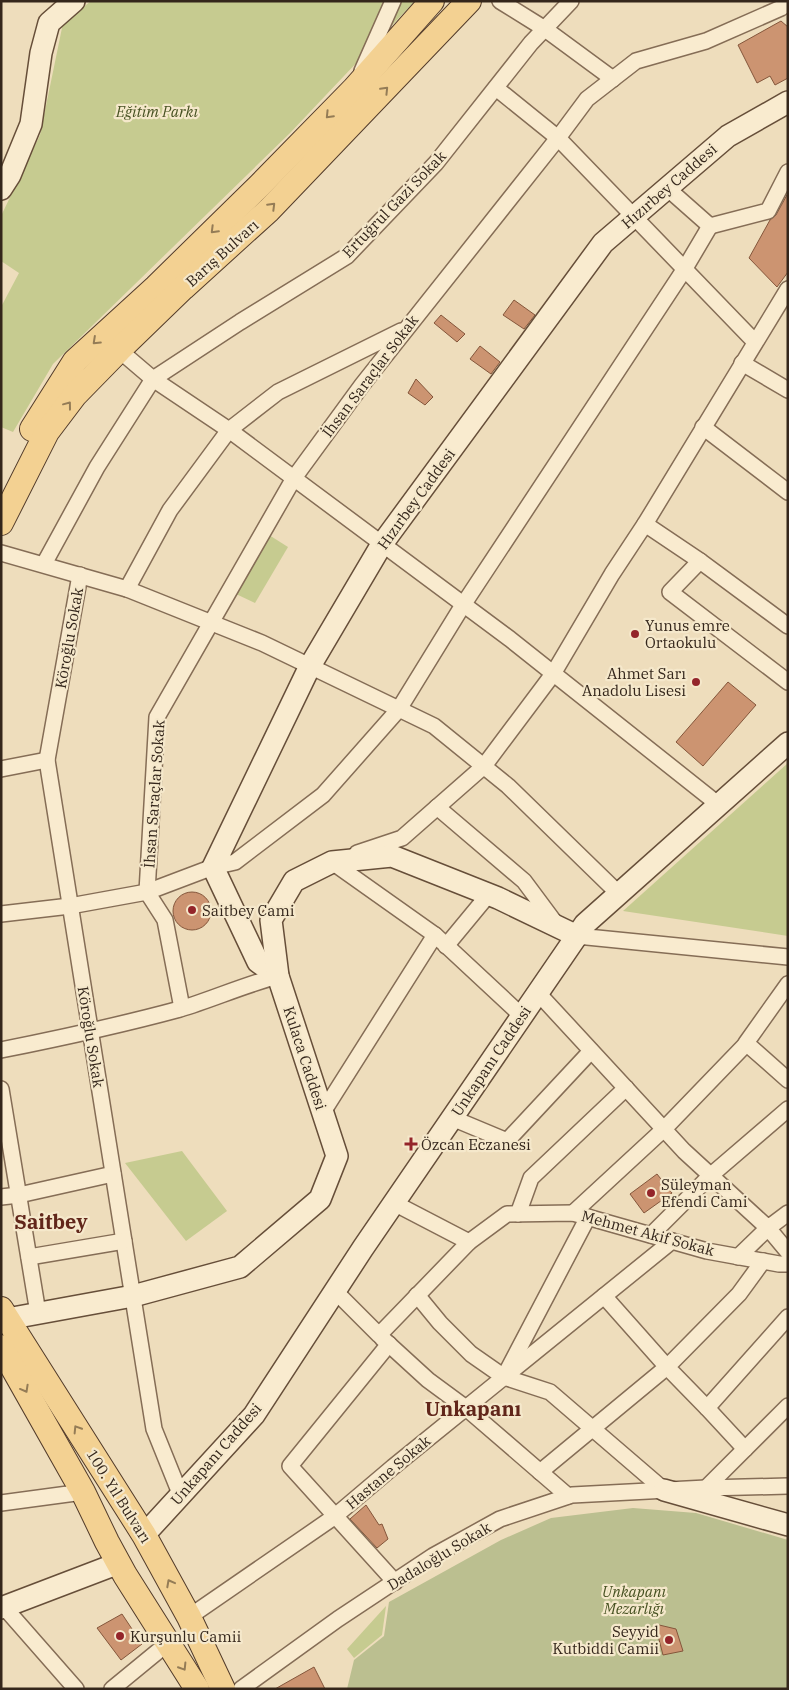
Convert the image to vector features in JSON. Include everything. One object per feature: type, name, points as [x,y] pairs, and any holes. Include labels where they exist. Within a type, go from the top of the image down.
[{"type":"main road","points":[[1,189],[10,175],[31,124],[41,54],[49,23],[74,1]]},
{"type":"main road","name":"Barış Bulvarı","points":[[1,488],[28,435],[75,361],[156,287],[354,89],[432,1]]},
{"type":"main road","name":"Barış Bulvarı","points":[[1,523],[47,432],[75,395],[119,350],[269,210],[469,1]]},
{"type":"main road","name":"Hızırbey Caddesi","points":[[213,868],[310,666],[382,544],[603,243],[728,136],[787,105]]},
{"type":"main road","name":"Unkapanı Caddesi","points":[[141,1529],[181,1496],[254,1415],[394,1203],[538,993],[568,932],[585,924],[788,743]]},
{"type":"main road","name":"Kulaca Caddesi","points":[[4,1314],[38,1313],[132,1296],[240,1267],[320,1199],[338,1156],[278,976],[271,920],[294,881],[332,862],[392,856],[489,894],[568,932]]},
{"type":"main road","points":[[213,868],[258,962],[278,976]]},
{"type":"main road","name":"100. Yıl Bulvarı","points":[[4,1314],[141,1529],[224,1689]]},
{"type":"main road","name":"100. Yıl Bulvarı","points":[[1,1347],[83,1492],[122,1569],[197,1689]]},
{"type":"main road","points":[[664,1490],[788,1525]]},
{"type":"main road","points":[[107,1542],[141,1529]]},
{"type":"main road","points":[[3,1608],[156,1558]]},
{"type":"street","points":[[354,89],[393,1]]},
{"type":"street","points":[[500,1],[545,29],[613,78]]},
{"type":"street","name":"Ertuğrul Gazi Sokak","points":[[153,379],[240,322],[347,256],[436,163],[545,29],[571,1]]},
{"type":"street","name":"İhsan Saraçlar Sokak","points":[[147,892],[157,717],[294,478],[406,329],[587,99],[636,61],[706,41],[783,7]]},
{"type":"street","points":[[496,88],[558,138],[755,342]]},
{"type":"street","points":[[1,914],[70,906],[147,892],[235,862],[324,795],[399,709],[464,605],[684,270],[710,226],[768,210],[788,172]]},
{"type":"street","points":[[667,188],[710,226]]},
{"type":"street","points":[[332,862],[402,838],[484,766],[553,674],[612,574],[645,524],[788,289]]},
{"type":"street","points":[[126,589],[170,510],[229,430],[278,392],[406,329]]},
{"type":"street","points":[[119,350],[153,379],[229,430],[464,605],[719,804]]},
{"type":"street","points":[[742,363],[788,390]]},
{"type":"street","points":[[44,564],[97,467],[153,379]]},
{"type":"street","points":[[703,427],[788,492]]},
{"type":"street","points":[[645,524],[700,561],[788,626]]},
{"type":"street","points":[[1,554],[44,564],[126,589],[210,622],[262,643],[434,726],[508,786],[619,894]]},
{"type":"street","points":[[700,561],[670,592],[788,682]]},
{"type":"street","name":"Köroğlu Sokak","points":[[80,575],[47,760],[154,1429],[181,1496]]},
{"type":"street","points":[[1,769],[47,760]]},
{"type":"street","points":[[437,807],[524,880],[568,932],[788,957]]},
{"type":"street","points":[[332,862],[435,935],[522,1016]]},
{"type":"street","points":[[147,892],[165,920],[182,1008]]},
{"type":"street","points":[[446,946],[489,894]]},
{"type":"street","points":[[323,1112],[435,935]]},
{"type":"street","points":[[1,1050],[90,1032],[182,1008],[278,976]]},
{"type":"street","points":[[573,1212],[664,1129],[747,1043],[788,984]]},
{"type":"street","points":[[538,993],[684,1151],[768,1228],[788,1252]]},
{"type":"street","points":[[747,1043],[788,1080]]},
{"type":"street","points":[[452,1118],[507,1141],[592,1051]]},
{"type":"street","points":[[518,1214],[531,1178],[626,1088]]},
{"type":"street","points":[[1,1089],[38,1313]]},
{"type":"street","points":[[651,1235],[710,1176],[788,1109]]},
{"type":"street","points":[[1,1197],[19,1195],[113,1174]]},
{"type":"street","points":[[394,1203],[469,1242]]},
{"type":"street","name":"Mehmet Akif Sokak","points":[[334,1517],[290,1466],[417,1295],[469,1242],[507,1214],[573,1212],[707,1251],[788,1264]]},
{"type":"street","points":[[738,1257],[768,1228],[788,1213]]},
{"type":"street","points":[[504,1377],[588,1217]]},
{"type":"street","name":"Hastane Sokak","points":[[188,1618],[334,1517],[672,1241]]},
{"type":"street","points":[[29,1257],[124,1242]]},
{"type":"street","points":[[540,1472],[594,1430],[667,1367],[739,1294],[763,1261]]},
{"type":"street","points":[[335,1291],[428,1380],[466,1408],[568,1496]]},
{"type":"street","points":[[417,1295],[440,1323],[471,1354],[504,1377],[550,1392],[664,1490]]},
{"type":"street","points":[[604,1296],[667,1367],[745,1449]]},
{"type":"street","points":[[707,1408],[788,1317]]},
{"type":"street","points":[[706,1488],[788,1406]]},
{"type":"street","name":"Dadaloğlu Sokak","points":[[241,1689],[338,1619],[433,1556],[500,1519],[568,1496],[706,1488],[788,1486]]},
{"type":"street","points":[[1,1503],[83,1492]]},
{"type":"street","points":[[334,1517],[395,1582]]},
{"type":"street","points":[[3,1608],[76,1689]]},
{"type":"street","points":[[112,1689],[168,1643]]},
{"type":"green space","name":"Eğitim Parkı","points":[[91,1],[415,1],[290,133],[53,364],[13,432],[1,427],[1,307],[19,273],[1,261],[1,216],[40,135],[63,23]]},
{"type":"green space","points":[[269,535],[288,547],[255,603],[236,594]]},
{"type":"green space","points":[[788,763],[788,936],[623,911]]},
{"type":"green space","points":[[182,1151],[227,1211],[186,1241],[125,1163]]},
{"type":"green space","name":"Unkapanı Mezarlığı","points":[[633,1508],[696,1513],[788,1540],[788,1689],[347,1689],[354,1660],[384,1636],[389,1602],[501,1540],[551,1518]]},
{"type":"green space","points":[[386,1606],[382,1635],[354,1658],[347,1649]]},
{"type":"building","points":[[781,21],[788,27],[788,78],[775,85],[770,76],[757,83],[738,45]]},
{"type":"building","points":[[788,193],[788,272],[777,287],[749,258],[770,220],[776,215]]},
{"type":"building","points":[[514,300],[535,315],[524,329],[503,315]]},
{"type":"building","points":[[441,315],[465,334],[457,342],[434,323]]},
{"type":"building","points":[[480,346],[500,362],[491,374],[470,359]]},
{"type":"building","points":[[416,379],[433,397],[425,405],[408,393]]},
{"type":"building","points":[[728,682],[756,705],[703,766],[676,742]]},
{"type":"building","name":"Saitbey Cami","points":[[192,892],[206,897],[211,911],[206,925],[192,930],[178,925],[173,911],[178,897]]},
{"type":"building","name":"Süleyman Efendi Cami","points":[[657,1174],[672,1193],[644,1213],[630,1194]]},
{"type":"building","points":[[366,1505],[379,1525],[382,1524],[388,1539],[377,1548],[350,1519]]},
{"type":"building","name":"Kurşunlu Camii","points":[[122,1614],[142,1644],[121,1660],[97,1628]]},
{"type":"building","name":"Seyyid Kutbiddi Camii","points":[[655,1624],[676,1629],[683,1651],[663,1655]]},
{"type":"building","points":[[314,1667],[325,1689],[275,1689]]},
{"type":"place","name":"Yunus emre Ortaokulu","points":[[635,634]]},
{"type":"place","name":"Ahmet Sarı Anadolu Lisesi","points":[[696,682]]},
{"type":"place","name":"Saitbey Cami","points":[[192,910]]},
{"type":"place","name":"Özcan Eczanesi","points":[[411,1144]]},
{"type":"place","name":"Süleyman Efendi Cami","points":[[651,1193]]},
{"type":"place","name":"Kurşunlu Camii","points":[[120,1636]]},
{"type":"place","name":"Seyyid Kutbiddi Camii","points":[[669,1640]]},
{"type":"district","name":"Saitbey","points":[[51,1221]]},
{"type":"district","name":"Unkapanı","points":[[473,1408]]}]
